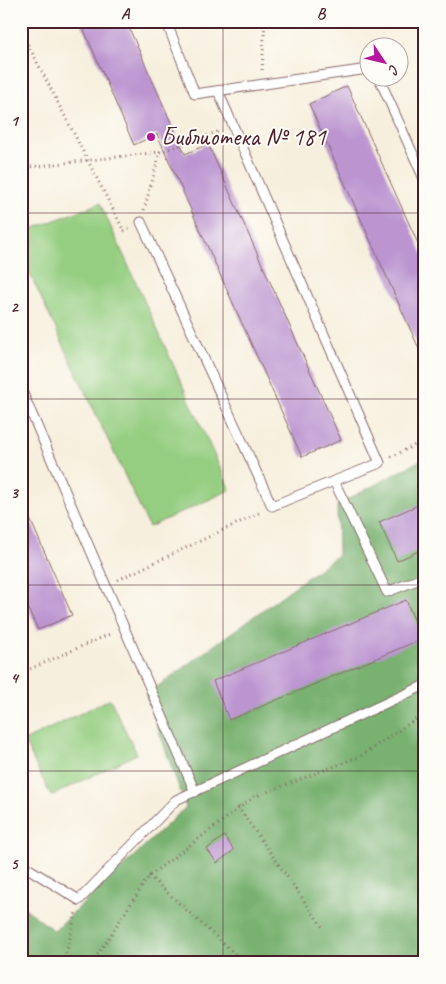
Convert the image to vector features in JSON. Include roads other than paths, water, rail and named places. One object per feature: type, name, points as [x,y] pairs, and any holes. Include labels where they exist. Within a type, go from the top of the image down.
[{"type":"lane","points":[[166,21],[195,94],[358,70]]},
{"type":"lane","points":[[383,88],[425,181]]},
{"type":"lane","points":[[141,222],[272,506],[380,463],[218,91]]},
{"type":"lane","points":[[21,389],[195,792]]},
{"type":"lane","points":[[334,481],[387,592],[425,577]]},
{"type":"lane","points":[[21,864],[79,900],[176,800],[425,685]]},
{"type":"place","name":"Библиотека № 181","points":[[151,137]]}]
